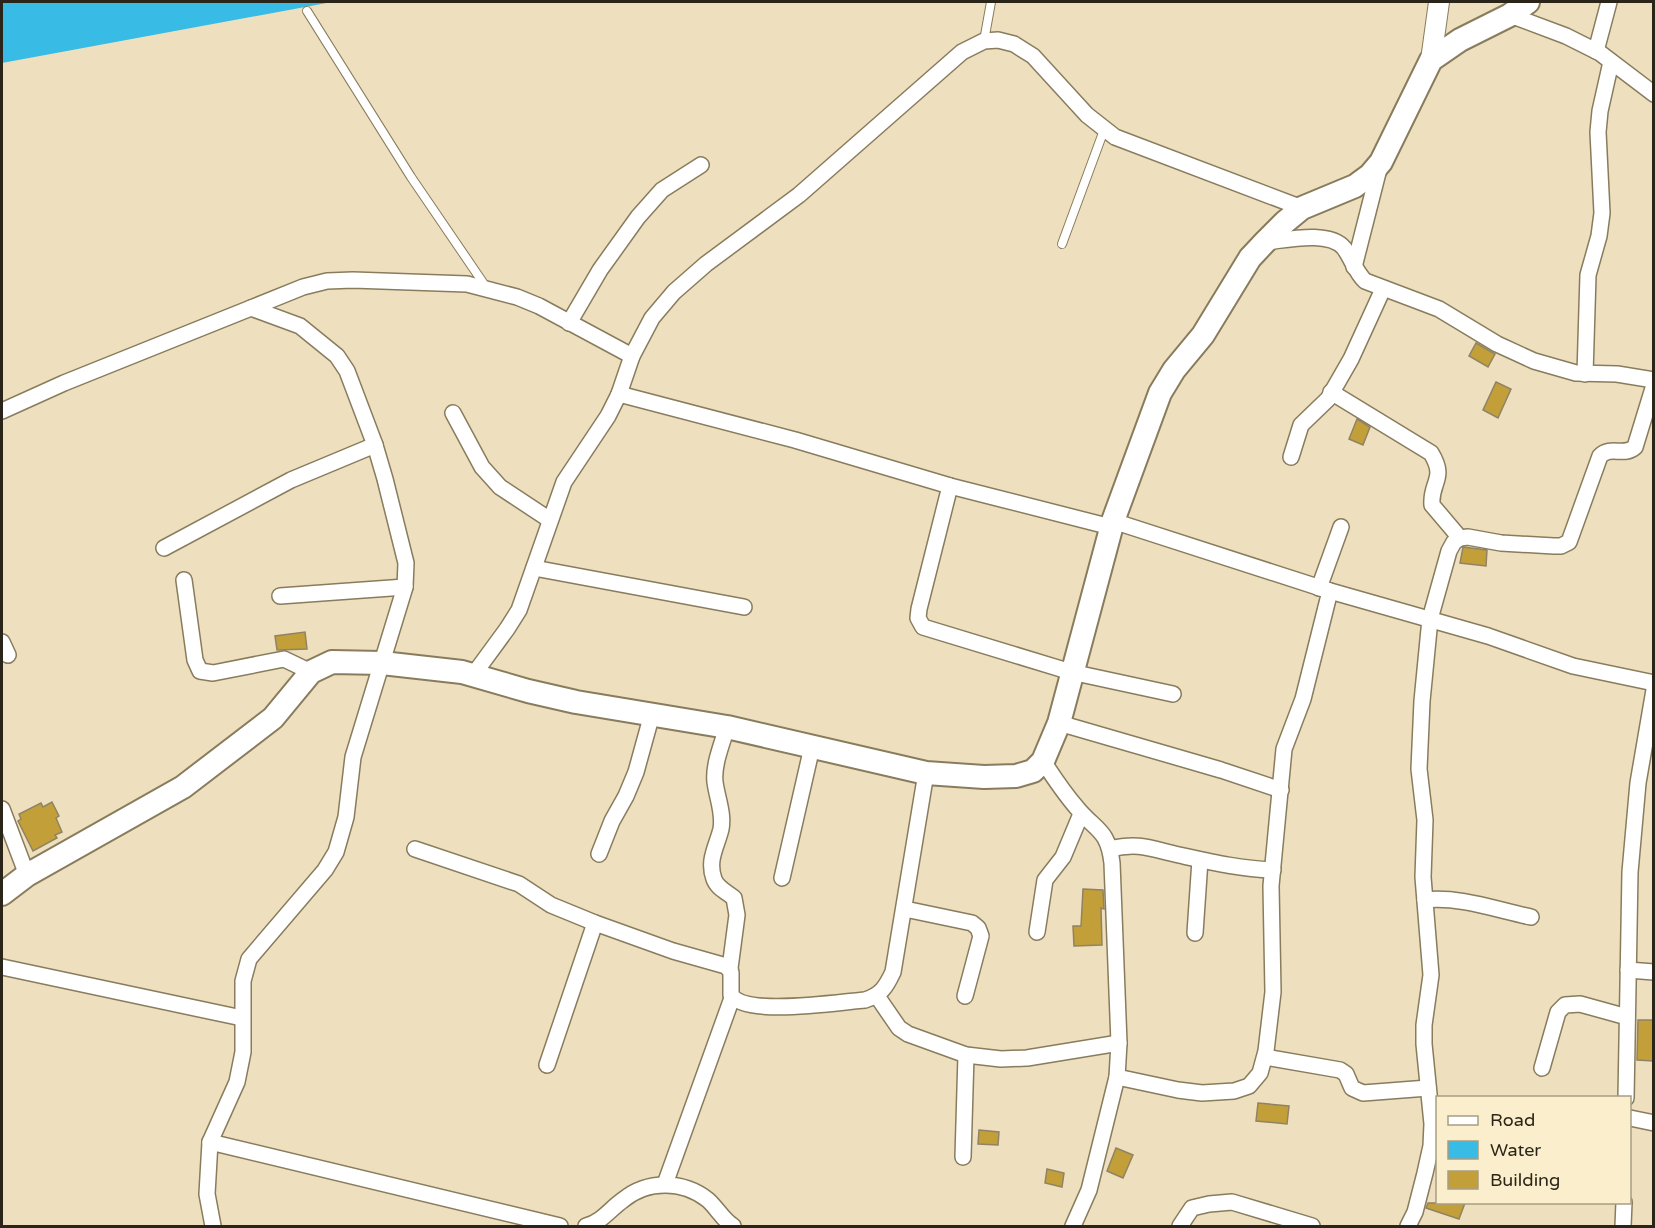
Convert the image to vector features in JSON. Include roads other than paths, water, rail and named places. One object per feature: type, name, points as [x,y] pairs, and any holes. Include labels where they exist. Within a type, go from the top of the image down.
[{"type":"main road","points":[[2,894],[27,875],[183,787],[273,718],[311,672],[332,662],[382,663],[474,674],[547,695],[726,727],[926,773],[984,777],[1016,776],[1033,771],[1043,762],[1059,723],[1112,524],[1160,393],[1174,370],[1203,335],[1250,258],[1265,242],[1302,208],[1355,186],[1370,175],[1381,162],[1431,60],[1460,40],[1510,15],[1528,2]]},
{"type":"street","points":[[1431,60],[1439,2]]},
{"type":"street","points":[[1596,51],[1610,2]]},
{"type":"street","points":[[1510,15],[1566,36],[1596,51],[1653,94]]},
{"type":"street","points":[[474,674],[519,610],[564,482],[598,432],[620,394],[632,356],[652,318],[674,292],[706,264],[799,195],[962,52],[984,41],[998,40],[1014,45],[1033,56],[1087,115],[1104,130],[1132,144],[1302,208]]},
{"type":"street","points":[[1585,374],[1588,275],[1599,236],[1602,213],[1598,132],[1600,111],[1611,62]]},
{"type":"street","points":[[1354,267],[1381,162]]},
{"type":"street","points":[[569,323],[600,270],[638,218],[662,190],[701,165]]},
{"type":"street","points":[[1265,242],[1317,237],[1331,240],[1343,247],[1358,274],[1365,281],[1439,309],[1497,344],[1534,361],[1585,374],[1617,374],[1653,383],[1635,447],[1626,452],[1610,450],[1600,456],[1569,542],[1561,546],[1554,546],[1501,543],[1468,537],[1454,542],[1449,551],[1430,619],[1422,701],[1419,769],[1425,820],[1425,900],[1431,960],[1424,1025],[1434,1146],[1415,1212],[1408,1227]]},
{"type":"street","points":[[2,411],[64,382],[303,287],[327,281],[467,284],[487,288],[539,306],[632,356]]},
{"type":"street","points":[[1291,457],[1301,425],[1328,399],[1351,359],[1383,289]]},
{"type":"street","points":[[213,1227],[207,1194],[210,1142],[237,1082],[243,1052],[243,981],[249,959],[325,870],[336,852],[346,817],[353,757],[405,587],[406,563],[375,445],[347,371],[337,356],[300,326],[251,308]]},
{"type":"street","points":[[1331,392],[1431,453],[1438,471],[1432,505],[1460,538]]},
{"type":"street","points":[[620,394],[795,440],[950,486],[1112,524],[1497,639],[1573,666],[1653,683]]},
{"type":"street","points":[[453,413],[482,467],[501,487],[550,520]]},
{"type":"street","points":[[164,548],[291,480],[375,445]]},
{"type":"street","points":[[950,486],[919,609],[919,624],[929,630],[1071,672],[1173,694]]},
{"type":"street","points":[[1117,1077],[1178,1090],[1202,1092],[1234,1090],[1249,1086],[1260,1073],[1265,1057],[1273,992],[1270,914],[1284,749],[1304,699],[1325,589],[1341,526]]},
{"type":"street","points":[[534,568],[744,607]]},
{"type":"street","points":[[184,580],[195,660],[200,671],[213,673],[284,659],[311,672]]},
{"type":"street","points":[[280,596],[405,587]]},
{"type":"street","points":[[1626,1096],[1630,872],[1637,794],[1653,690]]},
{"type":"street","points":[[599,854],[636,772],[652,714]]},
{"type":"street","points":[[1059,723],[1221,770],[1281,790]]},
{"type":"street","points":[[665,1184],[732,998],[730,968],[736,907],[734,898],[714,881],[711,861],[721,829],[722,816],[715,781],[726,727]]},
{"type":"street","points":[[782,878],[812,747]]},
{"type":"street","points":[[1043,762],[1081,814],[1103,834],[1110,849],[1119,1043],[1117,1077],[1089,1190],[1073,1227]]},
{"type":"street","points":[[732,998],[748,1005],[782,1007],[865,1000],[877,996],[887,986],[893,972],[926,773]]},
{"type":"street","points":[[2,808],[27,875]]},
{"type":"street","points":[[1037,932],[1045,880],[1063,857],[1081,814]]},
{"type":"street","points":[[1110,849],[1125,845],[1145,846],[1248,870],[1273,870]]},
{"type":"street","points":[[415,849],[519,884],[551,905],[595,923],[664,948],[730,968]]},
{"type":"street","points":[[1195,933],[1200,860]]},
{"type":"street","points":[[1425,900],[1438,898],[1454,900],[1531,917]]},
{"type":"street","points":[[904,909],[972,923],[978,928],[981,936],[965,996]]},
{"type":"street","points":[[547,1065],[595,923]]},
{"type":"street","points":[[2,967],[242,1018]]},
{"type":"street","points":[[1628,970],[1653,972]]},
{"type":"street","points":[[877,996],[899,1028],[908,1035],[966,1055],[1001,1059],[1027,1058],[1119,1043]]},
{"type":"street","points":[[1542,1068],[1558,1012],[1565,1005],[1580,1004],[1627,1017]]},
{"type":"street","points":[[963,1157],[966,1055]]},
{"type":"street","points":[[1265,1057],[1340,1070],[1346,1074],[1352,1088],[1363,1093],[1428,1088]]},
{"type":"street","points":[[1631,1118],[1653,1123]]},
{"type":"street","points":[[210,1142],[560,1227]]},
{"type":"street","points":[[586,1227],[604,1218],[635,1190],[665,1184],[683,1187],[708,1200],[734,1227]]},
{"type":"street","points":[[1180,1227],[1192,1209],[1209,1204],[1232,1202],[1312,1227]]},
{"type":"street","points":[[1623,1227],[1624,1204]]},
{"type":"lane","points":[[984,41],[991,2]]},
{"type":"lane","points":[[307,11],[411,177],[487,288]]},
{"type":"lane","points":[[1062,244],[1104,130]]},
{"type":"water","points":[[2,2],[332,2],[2,63]]}]
